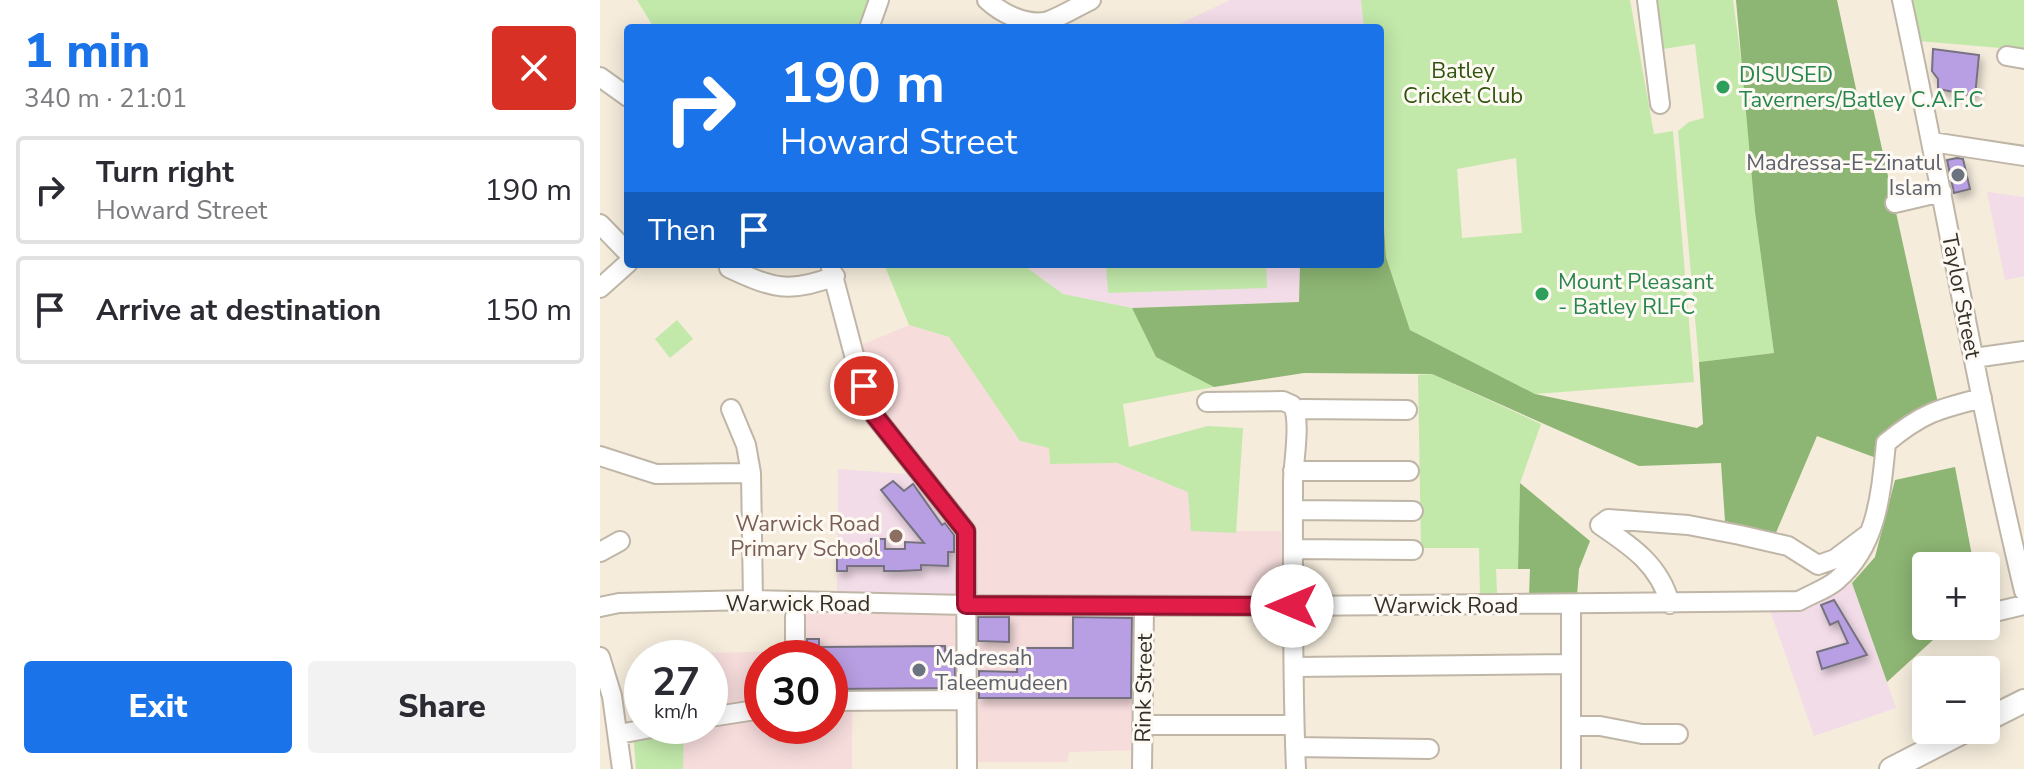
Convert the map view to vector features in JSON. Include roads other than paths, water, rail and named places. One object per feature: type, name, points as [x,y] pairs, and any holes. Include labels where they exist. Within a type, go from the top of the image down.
[{"type":"main road","points":[[2000,713],[2024,701]]},
{"type":"main road","points":[[1899,767],[1941,744]]},
{"type":"street","points":[[870,24],[879,0]]},
{"type":"street","points":[[987,0],[1000,12],[1045,22],[1060,7],[1091,0]]},
{"type":"street","points":[[1647,0],[1660,104]]},
{"type":"street","name":"Taylor Street","points":[[1902,0],[1982,398],[2018,535],[2024,591]]},
{"type":"street","points":[[600,77],[624,94]]},
{"type":"street","points":[[1932,142],[2024,156]]},
{"type":"street","points":[[1895,203],[1942,192]]},
{"type":"street","points":[[600,224],[624,249]]},
{"type":"street","points":[[600,288],[624,267]]},
{"type":"street","points":[[729,268],[762,283],[791,288],[807,287],[832,270],[854,355],[875,416],[966,531],[967,769]]},
{"type":"street","points":[[1974,358],[2024,351]]},
{"type":"street","name":"Warwick Road","points":[[600,607],[619,603],[753,600],[1144,606],[1799,601],[1836,581],[1858,557],[1878,510],[1886,443],[1915,419],[1982,398]]},
{"type":"street","points":[[1207,402],[1283,401],[1295,410],[1407,414]]},
{"type":"street","points":[[731,409],[746,445],[751,473],[753,600]]},
{"type":"street","points":[[1295,410],[1292,606],[1296,769]]},
{"type":"street","points":[[600,456],[656,474],[751,473]]},
{"type":"street","points":[[1293,471],[1409,471]]},
{"type":"street","points":[[1293,510],[1413,511]]},
{"type":"street","points":[[1670,604],[1665,584],[1635,550],[1600,525],[1608,519],[1688,525],[1788,546],[1818,565],[1835,559],[1869,533]]},
{"type":"street","points":[[600,552],[620,541]]},
{"type":"street","points":[[1293,549],[1413,550]]},
{"type":"street","points":[[1571,604],[1571,769]]},
{"type":"street","points":[[2000,611],[2024,605]]},
{"type":"street","name":"Rink Street","points":[[1142,769],[1144,606]]},
{"type":"street","points":[[795,617],[795,640]]},
{"type":"street","points":[[600,657],[612,696],[612,728],[622,769]]},
{"type":"street","points":[[1294,667],[1570,664]]},
{"type":"street","points":[[848,701],[967,700]]},
{"type":"street","points":[[1142,725],[1293,725]]},
{"type":"street","points":[[1571,726],[1600,726],[1642,734],[1678,734]]},
{"type":"street","points":[[1295,747],[1429,749]]},
{"type":"place","name":"DISUSED Taverners/Batley C.A.F.C","points":[[1723,87]]},
{"type":"place","name":"Madressa-E-Zinatul Islam","points":[[1958,175]]},
{"type":"place","name":"Mount Pleasant - Batley RLFC","points":[[1542,294]]},
{"type":"place","name":"Warwick Road Primary School","points":[[896,536]]},
{"type":"place","name":"Madresah Taleemudeen","points":[[919,670]]},
{"type":"park label","name":"Batley Cricket Club","points":[[1463,82]]}]
